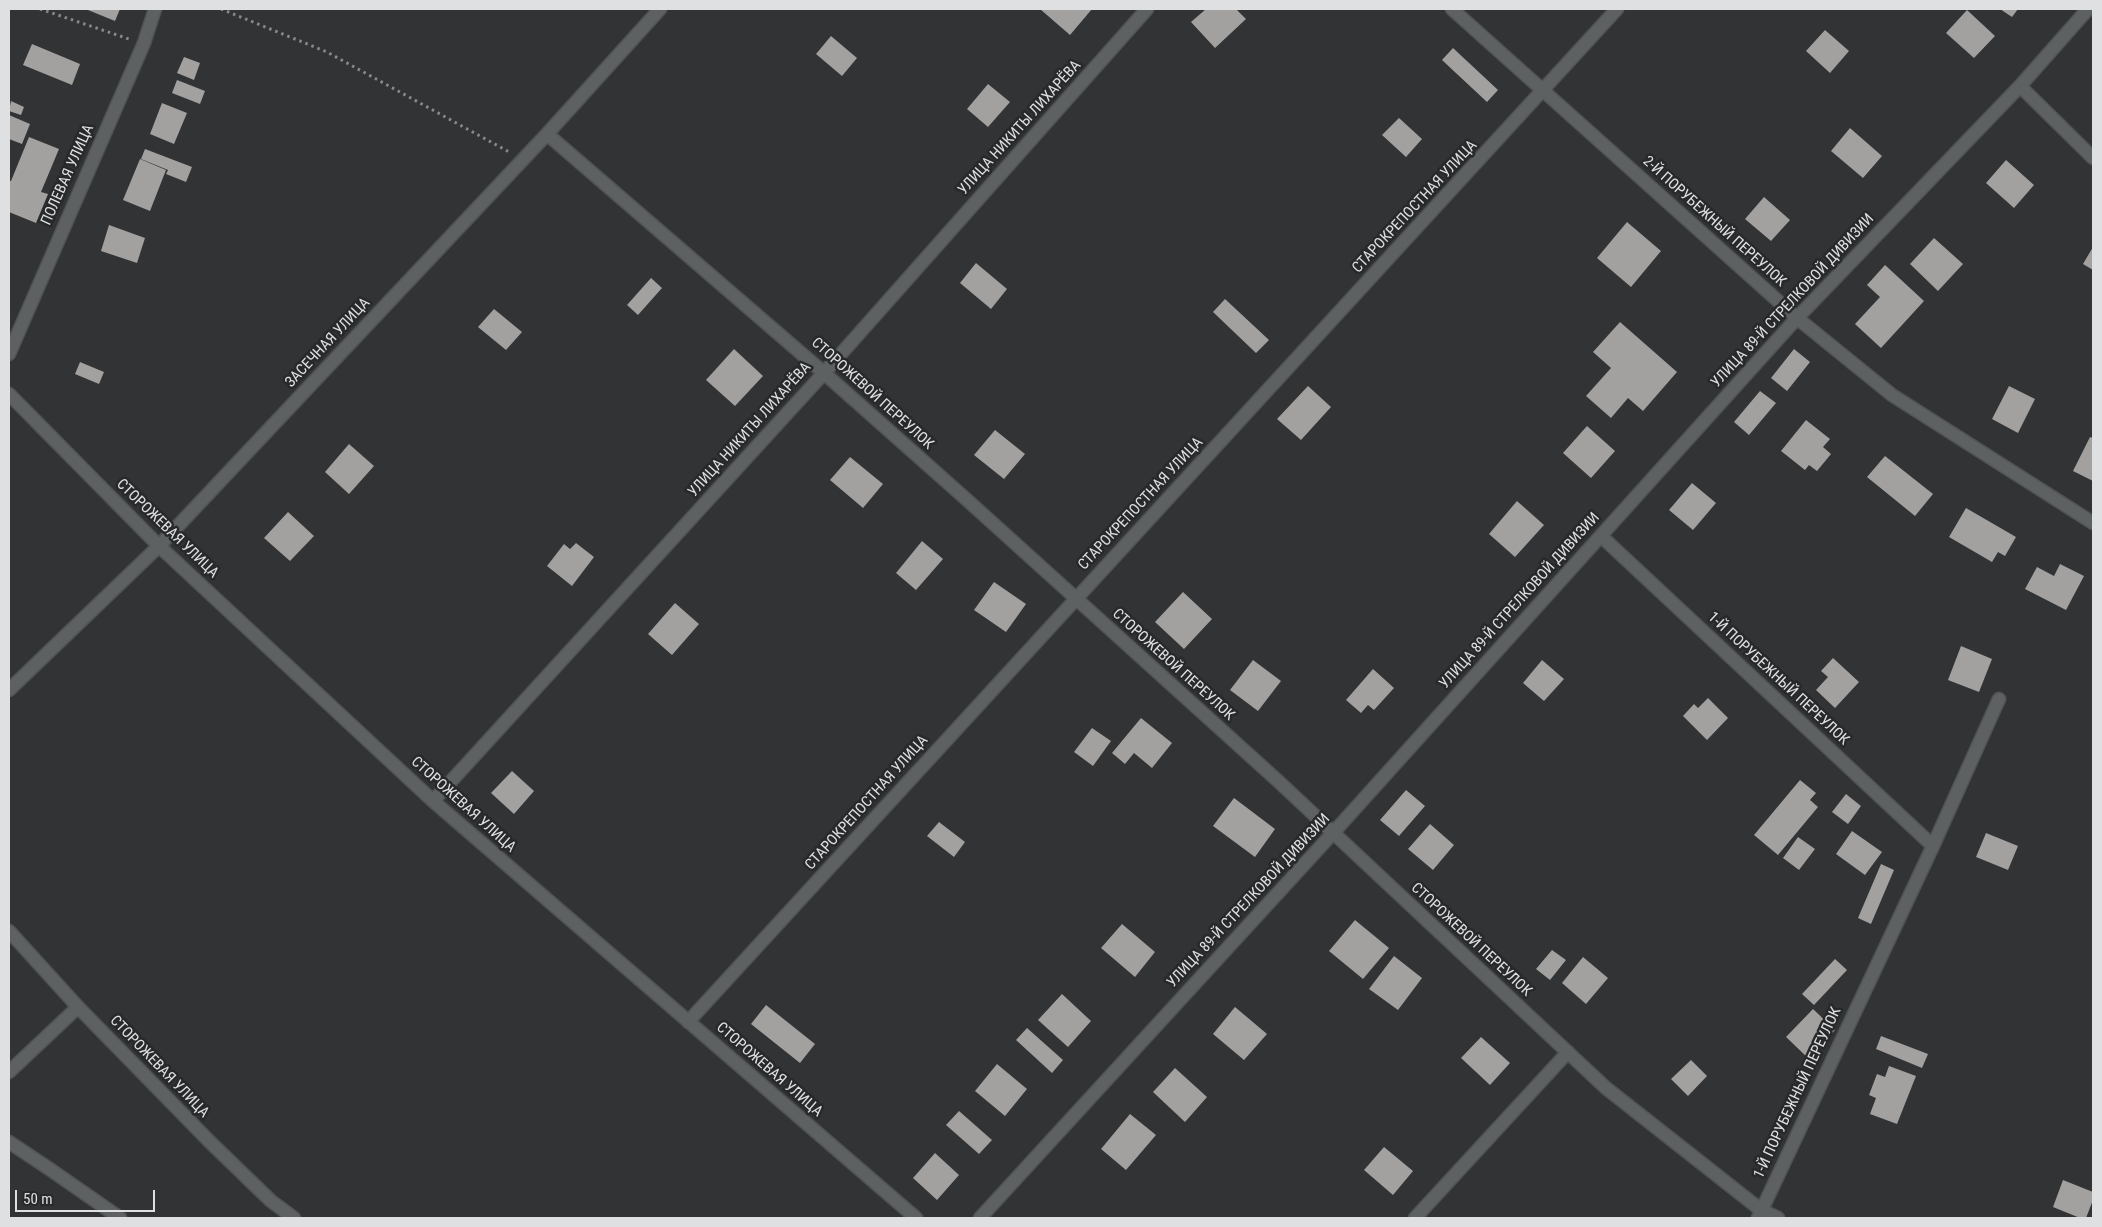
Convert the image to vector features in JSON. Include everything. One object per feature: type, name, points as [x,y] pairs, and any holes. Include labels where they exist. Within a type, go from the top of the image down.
[{"type":"street","name":"ПОЛЕВАЯ УЛИЦА","points":[[9,354],[144,43],[155,9]]},
{"type":"street","name":"ЗАСЕЧНАЯ УЛИЦА","points":[[9,690],[159,546],[547,134],[660,9]]},
{"type":"street","name":"УЛИЦА НИКИТЫ ЛИХАРЁВА","points":[[433,802],[824,372],[1147,9]]},
{"type":"street","name":"2-Й ПОРУБЕЖНЫЙ ПЕРЕУЛОК","points":[[1452,9],[1797,318],[1892,395],[2093,523]]},
{"type":"street","name":"СТАРОКРЕПОСТНАЯ УЛИЦА","points":[[688,1022],[1544,90],[1616,9]]},
{"type":"street","name":"УЛИЦА 89-Й СТРЕЛКОВОЙ ДИВИЗИИ","points":[[980,1218],[1334,833],[1797,318],[2020,86],[2088,9]]},
{"type":"street","points":[[2020,86],[2093,158]]},
{"type":"street","name":"СТОРОЖЕВОЙ ПЕРЕУЛОК","points":[[547,134],[824,372],[1076,599],[1334,833],[1606,1088],[1760,1214],[1778,1218]]},
{"type":"street","name":"СТОРОЖЕВАЯ УЛИЦА","points":[[9,394],[159,546],[433,802],[916,1218]]},
{"type":"street","name":"1-Й ПОРУБЕЖНЫЙ ПЕРЕУЛОК","points":[[1601,536],[1933,846]]},
{"type":"street","name":"1-Й ПОРУБЕЖНЫЙ ПЕРЕУЛОК","points":[[1760,1214],[1933,846],[1999,699]]},
{"type":"street","name":"СТОРОЖЕВАЯ УЛИЦА","points":[[9,931],[78,1008],[209,1141],[271,1201],[294,1218]]},
{"type":"street","points":[[9,1072],[78,1008]]},
{"type":"street","points":[[1415,1218],[1568,1052]]},
{"type":"street","points":[[9,1142],[120,1218]]},
{"type":"path","points":[[40,9],[144,43]]},
{"type":"path","points":[[221,9],[327,52],[523,159]]},
{"type":"building","points":[[88,9],[120,9],[115,21]]},
{"type":"building","points":[[1040,9],[1092,9],[1070,35]]},
{"type":"building","points":[[1206,9],[1236,9],[1246,19],[1215,48],[1191,22]]},
{"type":"building","points":[[2000,9],[2018,9],[2012,17]]},
{"type":"building","points":[[1967,10],[1995,36],[1974,58],[1946,33]]},
{"type":"building","points":[[1825,30],[1849,51],[1830,73],[1806,51]]},
{"type":"building","points":[[831,36],[857,58],[842,76],[816,54]]},
{"type":"building","points":[[32,44],[80,64],[72,85],[23,65]]},
{"type":"building","points":[[1453,48],[1498,90],[1487,102],[1442,60]]},
{"type":"building","points":[[184,57],[200,63],[194,80],[177,73]]},
{"type":"building","points":[[177,80],[205,91],[200,104],[172,93]]},
{"type":"building","points":[[988,84],[1010,102],[988,127],[967,109]]},
{"type":"building","points":[[11,101],[24,107],[21,115],[9,111]]},
{"type":"building","points":[[162,103],[187,113],[174,144],[150,134]]},
{"type":"building","points":[[9,115],[30,124],[22,144],[9,139]]},
{"type":"building","points":[[1399,118],[1422,139],[1406,157],[1382,135]]},
{"type":"building","points":[[1850,128],[1882,156],[1863,178],[1831,151]]},
{"type":"building","points":[[29,137],[59,149],[41,192],[48,194],[36,223],[9,212],[9,181],[11,181]]},
{"type":"building","points":[[145,149],[192,167],[186,182],[166,174],[168,170],[141,159]]},
{"type":"building","points":[[140,159],[166,170],[150,211],[123,200]]},
{"type":"building","points":[[2006,160],[2034,185],[2014,208],[1986,183]]},
{"type":"building","points":[[1764,197],[1790,220],[1771,241],[1745,219]]},
{"type":"building","points":[[1627,222],[1661,251],[1631,287],[1597,258]]},
{"type":"building","points":[[109,225],[145,238],[137,263],[101,251]]},
{"type":"building","points":[[1934,238],[1963,264],[1938,291],[1910,264]]},
{"type":"building","points":[[2093,247],[2093,270],[2083,264]]},
{"type":"building","points":[[976,263],[1007,289],[991,309],[960,283]]},
{"type":"building","points":[[1885,265],[1924,301],[1881,348],[1855,324],[1880,297],[1867,285]]},
{"type":"building","points":[[651,278],[662,288],[638,315],[627,305]]},
{"type":"building","points":[[1225,299],[1269,340],[1256,353],[1213,312]]},
{"type":"building","points":[[494,309],[522,332],[506,350],[478,327]]},
{"type":"building","points":[[1620,322],[1677,372],[1643,411],[1628,398],[1611,418],[1586,396],[1611,368],[1593,352]]},
{"type":"building","points":[[734,349],[763,376],[735,406],[706,380]]},
{"type":"building","points":[[1794,349],[1810,362],[1787,391],[1771,378]]},
{"type":"building","points":[[80,362],[104,372],[99,384],[75,374]]},
{"type":"building","points":[[1308,386],[1331,407],[1301,440],[1277,419]]},
{"type":"building","points":[[2009,386],[2035,399],[2018,433],[1992,419]]},
{"type":"building","points":[[1760,391],[1776,403],[1749,435],[1734,422]]},
{"type":"building","points":[[1806,420],[1830,439],[1823,447],[1831,454],[1817,471],[1809,465],[1805,470],[1781,451]]},
{"type":"building","points":[[1587,426],[1615,451],[1591,478],[1563,453]]},
{"type":"building","points":[[995,430],[1025,454],[1004,479],[974,455]]},
{"type":"building","points":[[2090,437],[2093,438],[2093,481],[2073,471]]},
{"type":"building","points":[[349,444],[374,466],[349,494],[325,472]]},
{"type":"building","points":[[1885,456],[1933,494],[1915,516],[1867,477]]},
{"type":"building","points":[[850,457],[883,484],[863,508],[830,480]]},
{"type":"building","points":[[1692,483],[1716,503],[1693,530],[1669,510]]},
{"type":"building","points":[[1517,501],[1544,525],[1515,557],[1489,534]]},
{"type":"building","points":[[1966,508],[2016,537],[2005,556],[1998,552],[1992,562],[1949,537]]},
{"type":"building","points":[[288,512],[314,536],[290,561],[264,538]]},
{"type":"building","points":[[922,541],[943,559],[916,590],[896,573]]},
{"type":"building","points":[[576,543],[594,557],[572,586],[547,566],[564,544],[570,549]]},
{"type":"building","points":[[2060,564],[2084,576],[2066,610],[2025,589],[2037,567],[2054,576]]},
{"type":"building","points":[[994,582],[1026,604],[1006,632],[974,610]]},
{"type":"building","points":[[1183,592],[1212,619],[1184,649],[1155,622]]},
{"type":"building","points":[[675,603],[699,624],[672,655],[648,634]]},
{"type":"building","points":[[1961,646],[1992,659],[1979,692],[1948,680]]},
{"type":"building","points":[[1833,658],[1859,682],[1835,708],[1816,690],[1828,677],[1821,671]]},
{"type":"building","points":[[1253,660],[1281,681],[1258,711],[1230,690]]},
{"type":"building","points":[[1542,660],[1564,679],[1544,701],[1523,683]]},
{"type":"building","points":[[1373,669],[1394,688],[1374,710],[1368,705],[1361,713],[1346,700]]},
{"type":"building","points":[[1708,698],[1728,718],[1707,740],[1683,716],[1694,704],[1698,708]]},
{"type":"building","points":[[1141,718],[1172,743],[1152,768],[1134,753],[1125,764],[1112,753]]},
{"type":"building","points":[[1092,728],[1111,741],[1093,766],[1074,752]]},
{"type":"building","points":[[512,771],[534,791],[514,814],[491,793]]},
{"type":"building","points":[[1800,780],[1816,793],[1810,800],[1818,807],[1778,855],[1754,835]]},
{"type":"building","points":[[1406,790],[1425,806],[1399,836],[1380,820]]},
{"type":"building","points":[[1846,794],[1861,806],[1848,824],[1832,812]]},
{"type":"building","points":[[1234,798],[1275,829],[1255,857],[1213,826]]},
{"type":"building","points":[[939,822],[965,842],[954,857],[927,836]]},
{"type":"building","points":[[1430,824],[1454,845],[1433,870],[1408,849]]},
{"type":"building","points":[[1852,831],[1882,852],[1865,875],[1836,854]]},
{"type":"building","points":[[1986,833],[2018,846],[2008,870],[1976,857]]},
{"type":"building","points":[[1798,837],[1815,849],[1799,870],[1783,858]]},
{"type":"building","points":[[1881,864],[1894,870],[1871,924],[1858,918]]},
{"type":"building","points":[[1355,920],[1389,948],[1363,979],[1329,951]]},
{"type":"building","points":[[1122,924],[1155,952],[1135,977],[1101,948]]},
{"type":"building","points":[[1552,950],[1566,960],[1550,980],[1536,969]]},
{"type":"building","points":[[1394,956],[1422,978],[1398,1010],[1369,989]]},
{"type":"building","points":[[1583,957],[1608,978],[1586,1004],[1562,983]]},
{"type":"building","points":[[1835,959],[1847,970],[1814,1005],[1802,994]]},
{"type":"building","points":[[1062,994],[1091,1021],[1068,1047],[1038,1020]]},
{"type":"building","points":[[766,1005],[815,1044],[800,1063],[751,1024]]},
{"type":"building","points":[[1235,1007],[1267,1034],[1244,1060],[1213,1034]]},
{"type":"building","points":[[1813,1009],[1835,1030],[1808,1058],[1786,1037]]},
{"type":"building","points":[[1027,1028],[1063,1060],[1052,1073],[1016,1040]]},
{"type":"building","points":[[1881,1036],[1928,1054],[1922,1068],[1876,1049]]},
{"type":"building","points":[[1481,1037],[1510,1063],[1490,1085],[1461,1058]]},
{"type":"building","points":[[1691,1060],[1707,1076],[1688,1096],[1671,1079]]},
{"type":"building","points":[[997,1064],[1027,1089],[1005,1116],[975,1091]]},
{"type":"building","points":[[1889,1066],[1916,1076],[1897,1124],[1870,1114],[1876,1098],[1869,1095],[1877,1074],[1885,1077]]},
{"type":"building","points":[[1175,1068],[1207,1097],[1185,1122],[1153,1092]]},
{"type":"building","points":[[959,1111],[992,1140],[979,1154],[946,1125]]},
{"type":"building","points":[[1130,1114],[1156,1135],[1126,1170],[1101,1149]]},
{"type":"building","points":[[1384,1147],[1413,1171],[1393,1195],[1364,1170]]},
{"type":"building","points":[[935,1153],[959,1175],[937,1200],[913,1178]]},
{"type":"building","points":[[2063,1180],[2093,1192],[2093,1200],[2086,1218],[2080,1218],[2053,1207]]}]
